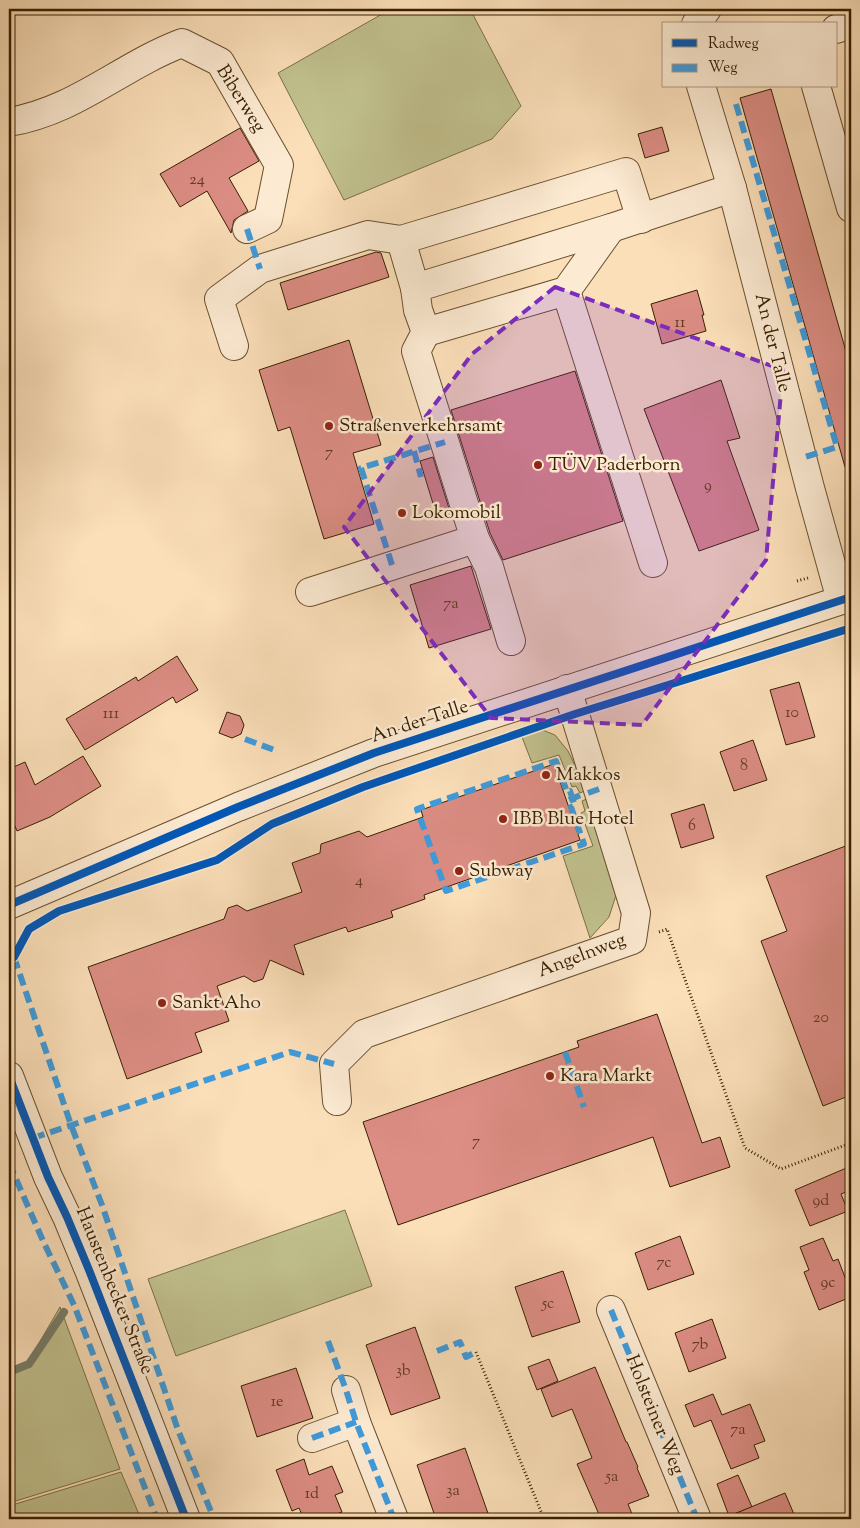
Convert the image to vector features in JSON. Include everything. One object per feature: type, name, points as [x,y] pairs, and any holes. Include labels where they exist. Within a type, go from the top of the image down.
[{"type":"street","points":[[698,22],[708,9]]},
{"type":"street","points":[[838,28],[851,24]]},
{"type":"street","name":"Biberweg","points":[[9,122],[27,119],[76,100],[165,49],[182,43],[220,62],[279,165],[268,219],[247,229]]},
{"type":"street","name":"An der Talle","points":[[9,905],[238,807],[374,753],[846,598],[810,488],[732,188],[702,88]]},
{"type":"street","points":[[817,88],[851,208]]},
{"type":"street","points":[[234,346],[219,299],[260,269],[368,235],[401,240],[626,172],[641,219]]},
{"type":"street","points":[[415,288],[641,219],[732,188]]},
{"type":"street","points":[[512,641],[489,567],[475,539],[416,351],[426,332],[566,291],[611,228]]},
{"type":"street","points":[[401,240],[415,288],[418,310],[426,332]]},
{"type":"street","points":[[566,291],[653,563]]},
{"type":"street","points":[[310,592],[475,539]]},
{"type":"street","name":"Angelnweg","points":[[337,1102],[334,1064],[364,1034],[632,940],[636,913],[567,689]]},
{"type":"street","name":"Haustenbecker Straße","points":[[9,1076],[48,1177],[68,1217],[186,1519]]},
{"type":"street","name":"Holsteiner Weg","points":[[612,1310],[697,1519]]},
{"type":"street","points":[[346,1390],[356,1422],[394,1519]]},
{"type":"street","points":[[312,1438],[356,1422]]},
{"type":"path","points":[[632,940],[667,929],[745,1148],[781,1169],[851,1143]]},
{"type":"path","points":[[476,1352],[544,1519]]},
{"type":"highlighted area","points":[[555,287],[783,370],[766,560],[642,725],[491,718],[344,527],[472,354]]},
{"type":"green space","points":[[391,9],[470,9],[521,106],[492,139],[344,200],[278,73]]},
{"type":"green space","points":[[540,729],[555,735],[568,751],[587,790],[580,793],[576,786],[572,787],[559,755],[532,763],[522,737]]},
{"type":"green space","points":[[589,798],[617,892],[609,917],[590,938],[563,856],[593,846],[581,813],[585,811],[582,801]]},
{"type":"green space","points":[[345,1210],[372,1286],[176,1356],[148,1279]]},
{"type":"green space","points":[[60,1307],[120,1469],[9,1503],[9,1370],[28,1362]]},
{"type":"green space","points":[[121,1472],[141,1519],[9,1519],[9,1506]]},
{"type":"building","points":[[771,89],[851,369],[851,466],[845,467],[740,98]]},
{"type":"building","points":[[662,127],[669,151],[645,158],[638,134]]},
{"type":"building","points":[[240,128],[259,161],[229,178],[248,211],[234,220],[231,233],[207,191],[180,207],[160,174]]},
{"type":"building","points":[[376,252],[381,253],[389,277],[288,310],[280,283]]},
{"type":"building","points":[[697,290],[706,331],[662,344],[651,304]]},
{"type":"building","points":[[349,340],[381,445],[353,453],[374,524],[324,539],[290,427],[278,431],[259,370]]},
{"type":"building","name":"TÜV Paderborn","points":[[575,371],[623,521],[503,560],[490,533],[451,410]]},
{"type":"building","points":[[721,380],[740,438],[727,441],[759,530],[699,551],[644,409]]},
{"type":"building","points":[[433,457],[451,515],[438,520],[420,461]]},
{"type":"building","points":[[471,566],[491,629],[429,648],[410,585]]},
{"type":"building","points":[[177,656],[198,690],[176,703],[173,697],[85,750],[66,719],[136,677],[138,681]]},
{"type":"building","points":[[799,682],[815,737],[786,745],[770,690]]},
{"type":"building","points":[[227,712],[240,716],[244,725],[241,734],[232,738],[219,733]]},
{"type":"building","points":[[753,740],[767,780],[734,791],[720,752]]},
{"type":"building","points":[[83,756],[101,786],[50,817],[17,831],[9,812],[9,769],[25,762],[35,785]]},
{"type":"building","points":[[554,764],[580,840],[424,895],[425,899],[391,911],[393,917],[348,932],[346,927],[294,945],[304,975],[270,960],[263,979],[254,982],[244,976],[217,986],[229,1021],[195,1033],[202,1052],[127,1079],[88,967],[224,919],[228,908],[237,905],[247,911],[302,892],[292,863],[320,853],[321,844],[359,831],[367,837],[423,817],[421,810]]},
{"type":"building","points":[[704,804],[714,838],[681,848],[671,814]]},
{"type":"building","points":[[851,844],[851,1095],[823,1106],[761,941],[787,931],[766,876]]},
{"type":"building","points":[[657,1014],[702,1143],[720,1137],[730,1167],[670,1187],[653,1137],[398,1225],[363,1122],[579,1047],[577,1041]]},
{"type":"building","points":[[851,1166],[851,1190],[841,1194],[848,1211],[810,1226],[795,1190]]},
{"type":"building","points":[[680,1236],[694,1274],[648,1290],[635,1253]]},
{"type":"building","points":[[823,1238],[833,1261],[838,1259],[851,1297],[819,1310],[804,1272],[809,1270],[800,1247]]},
{"type":"building","points":[[563,1271],[580,1322],[532,1337],[515,1287]]},
{"type":"building","points":[[712,1319],[726,1358],[689,1372],[675,1333]]},
{"type":"building","points":[[415,1327],[440,1398],[391,1415],[366,1345]]},
{"type":"building","points":[[549,1359],[558,1381],[537,1390],[528,1367]]},
{"type":"building","points":[[595,1367],[649,1496],[628,1504],[634,1519],[601,1519],[577,1464],[592,1458],[572,1409],[552,1417],[541,1389]]},
{"type":"building","points":[[296,1368],[313,1418],[257,1437],[241,1386]]},
{"type":"building","points":[[713,1394],[722,1415],[750,1404],[765,1441],[754,1445],[759,1458],[731,1469],[711,1420],[694,1427],[685,1405]]},
{"type":"building","points":[[465,1448],[490,1519],[436,1519],[417,1465]]},
{"type":"building","points":[[304,1459],[309,1475],[332,1466],[343,1492],[335,1495],[342,1512],[324,1519],[304,1519],[299,1508],[292,1511],[276,1470]]},
{"type":"building","points":[[738,1475],[752,1507],[729,1516],[717,1484]]},
{"type":"building","points":[[785,1493],[796,1519],[722,1519]]},
{"type":"waterway","points":[[9,1372],[29,1364],[64,1312]]},
{"type":"marked path","points":[[736,104],[837,447],[802,458]]},
{"type":"marked path","points":[[247,229],[260,269]]},
{"type":"marked path","points":[[392,565],[361,468],[445,442]]},
{"type":"marked path","points":[[414,451],[421,477]]},
{"type":"marked path","points":[[245,739],[277,751]]},
{"type":"marked path","points":[[556,761],[567,792],[570,791],[575,806],[571,807],[584,844],[446,891],[417,809],[556,761]]},
{"type":"marked path","points":[[588,793],[599,789]]},
{"type":"marked path","points":[[569,800],[583,794]]},
{"type":"marked path","points":[[14,957],[71,1125],[102,1205],[178,1430],[214,1519]]},
{"type":"marked path","points":[[33,1138],[290,1052],[334,1064]]},
{"type":"marked path","points":[[565,1052],[584,1107]]},
{"type":"marked path","points":[[9,1163],[74,1305],[157,1519]]},
{"type":"marked path","points":[[611,1310],[697,1519]]},
{"type":"marked path","points":[[328,1341],[356,1422],[394,1519]]},
{"type":"marked path","points":[[437,1351],[460,1342],[466,1357],[476,1352]]},
{"type":"marked path","points":[[312,1438],[356,1422]]},
{"type":"cycle path","points":[[9,905],[238,807],[374,753],[851,597]]},
{"type":"cycle path","points":[[9,959],[14,957],[29,929],[59,911],[217,860],[272,824],[363,787],[575,714],[851,628]]},
{"type":"cycle path","points":[[9,1076],[48,1177],[89,1270],[186,1519]]},
{"type":"place","name":"Straßenverkehrsamt","points":[[329,426]]},
{"type":"place","name":"TÜV Paderborn","points":[[538,465]]},
{"type":"place","name":"Lokomobil","points":[[402,513]]},
{"type":"place","name":"Makkos","points":[[546,775]]},
{"type":"place","name":"IBB Blue Hotel","points":[[503,819]]},
{"type":"place","name":"Subway","points":[[459,871]]},
{"type":"place","name":"Sankt Aho","points":[[162,1003]]},
{"type":"place","name":"Kara Markt","points":[[550,1076]]}]
